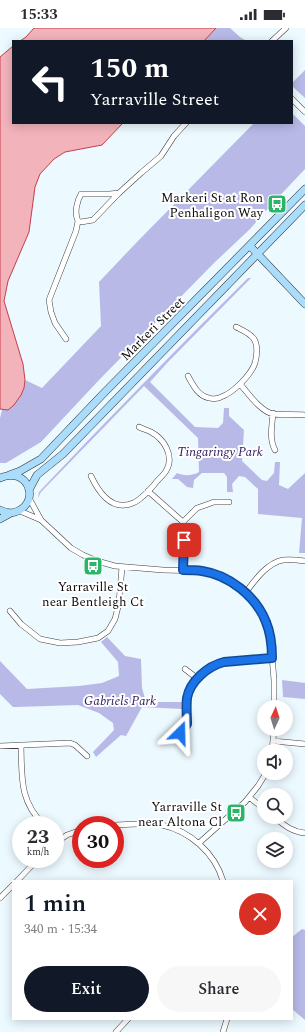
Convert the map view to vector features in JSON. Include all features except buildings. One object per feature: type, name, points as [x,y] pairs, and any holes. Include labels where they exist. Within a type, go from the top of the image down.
[{"type":"main road","name":"Markeri Street","points":[[4,475],[20,471],[41,459],[305,189]]},
{"type":"main road","name":"Markeri Street","points":[[29,490],[37,475],[63,454],[305,205]]},
{"type":"main road","points":[[250,246],[305,304]]},
{"type":"main road","points":[[0,519],[11,513],[20,511],[26,505],[29,498],[29,490],[24,480],[15,475],[4,475]]},
{"type":"main road","points":[[0,510],[11,513]]},
{"type":"street","points":[[273,40],[286,28]]},
{"type":"street","points":[[293,100],[305,112]]},
{"type":"street","points":[[78,221],[93,220],[119,193],[161,156],[174,136],[185,124]]},
{"type":"street","points":[[66,339],[55,323],[49,300],[76,231],[78,221],[77,201],[81,194],[119,193]]},
{"type":"street","points":[[188,376],[194,387],[208,398],[221,398],[240,384],[255,362],[256,345],[254,338],[251,335],[236,327]]},
{"type":"street","points":[[240,384],[258,404],[273,414],[305,415]]},
{"type":"street","points":[[273,414],[271,436],[272,445],[275,450]]},
{"type":"street","points":[[91,476],[97,489],[113,504],[133,504],[148,491],[166,471],[169,464],[169,456],[167,448],[152,432],[139,427]]},
{"type":"street","points":[[148,491],[183,522],[183,570]]},
{"type":"street","points":[[29,498],[41,520],[71,548],[83,555],[122,567],[202,571],[219,576],[246,592],[256,604],[266,622],[271,638],[274,700]]},
{"type":"street","points":[[183,522],[197,508],[214,502],[230,502]]},
{"type":"street","points":[[20,511],[41,520]]},
{"type":"street","points":[[246,592],[256,579],[275,563],[282,560],[305,561]]},
{"type":"street","points":[[10,611],[21,624],[40,639],[60,643],[78,642],[98,638],[108,631],[115,618],[119,603],[122,567]]},
{"type":"street","points":[[180,733],[187,724],[188,694],[198,679],[210,668],[224,662],[272,658]]},
{"type":"street","points":[[185,669],[198,679]]},
{"type":"street","points":[[273,736],[273,744]]},
{"type":"street","points":[[273,741],[305,744]]},
{"type":"street","points":[[0,746],[70,743],[75,745],[87,756]]},
{"type":"street","points":[[21,745],[22,779],[25,797],[36,816]]},
{"type":"street","points":[[199,843],[249,797],[262,780]]},
{"type":"street","points":[[249,797],[257,803]]},
{"type":"street","points":[[282,824],[286,827],[305,833]]},
{"type":"street","points":[[124,825],[162,825],[180,832],[199,843],[214,861],[223,880]]},
{"type":"street","points":[[18,880],[29,868]]},
{"type":"street","points":[[0,898],[12,886]]},
{"type":"street","points":[[116,1032],[127,1020]]},
{"type":"street","points":[[223,1032],[227,1020]]},
{"type":"green space","points":[[216,28],[230,28],[245,40],[205,40]]},
{"type":"green space","points":[[305,70],[305,98],[293,87],[293,82]]},
{"type":"green space","points":[[293,114],[305,126],[305,169],[250,229],[214,263],[99,380],[41,442],[6,463],[0,463],[0,418],[2,410],[8,410],[17,399],[23,389],[25,380],[42,388],[101,326],[99,282],[253,124],[293,124]]},
{"type":"green space","name":"Tingaringy Park","points":[[248,278],[251,278],[150,382],[195,427],[218,428],[223,423],[224,408],[229,408],[229,416],[244,430],[242,461],[262,480],[267,481],[274,473],[275,462],[280,462],[279,485],[288,489],[305,473],[305,553],[299,553],[302,518],[258,514],[258,489],[245,477],[239,476],[232,484],[233,492],[227,492],[227,477],[224,473],[202,473],[194,480],[193,488],[187,487],[178,479],[172,479],[177,473],[188,475],[199,472],[198,438],[144,386],[41,492],[38,498],[39,492],[169,357]]},
{"type":"green space","name":"Gabriels Park","points":[[107,637],[125,656],[141,659],[142,688],[146,702],[182,702],[182,709],[142,707],[126,736],[121,735],[96,757],[93,752],[114,730],[113,723],[99,713],[78,705],[13,707],[0,694],[0,661],[27,689],[102,683],[119,676],[118,662],[101,642]]},
{"type":"green space","points":[[282,680],[305,683],[305,699],[283,697]]},
{"type":"green space","points":[[302,929],[305,930],[305,1020],[293,1010],[293,936]]},
{"type":"shaded area","points":[[34,28],[216,28],[205,40],[22,40]]},
{"type":"shaded area","points":[[12,47],[12,124],[122,124],[102,145],[65,152],[54,159],[40,174],[35,187],[29,232],[8,281],[4,301],[23,364],[25,380],[21,395],[14,405],[8,410],[0,409],[0,57]]},
{"type":"place","name":"Markeri St at Ron Penhaligon Way","points":[[277,204]]},
{"type":"place","name":"Yarraville St near Bentleigh Ct","points":[[93,566]]},
{"type":"place","name":"Yarraville St near Altona Cl","points":[[236,813]]},
{"type":"route","points":[[180,733],[187,724],[188,694],[194,684],[205,672],[217,664],[224,662],[272,658],[270,633],[256,604],[246,592],[219,576],[202,571],[183,570],[184,540]]}]
